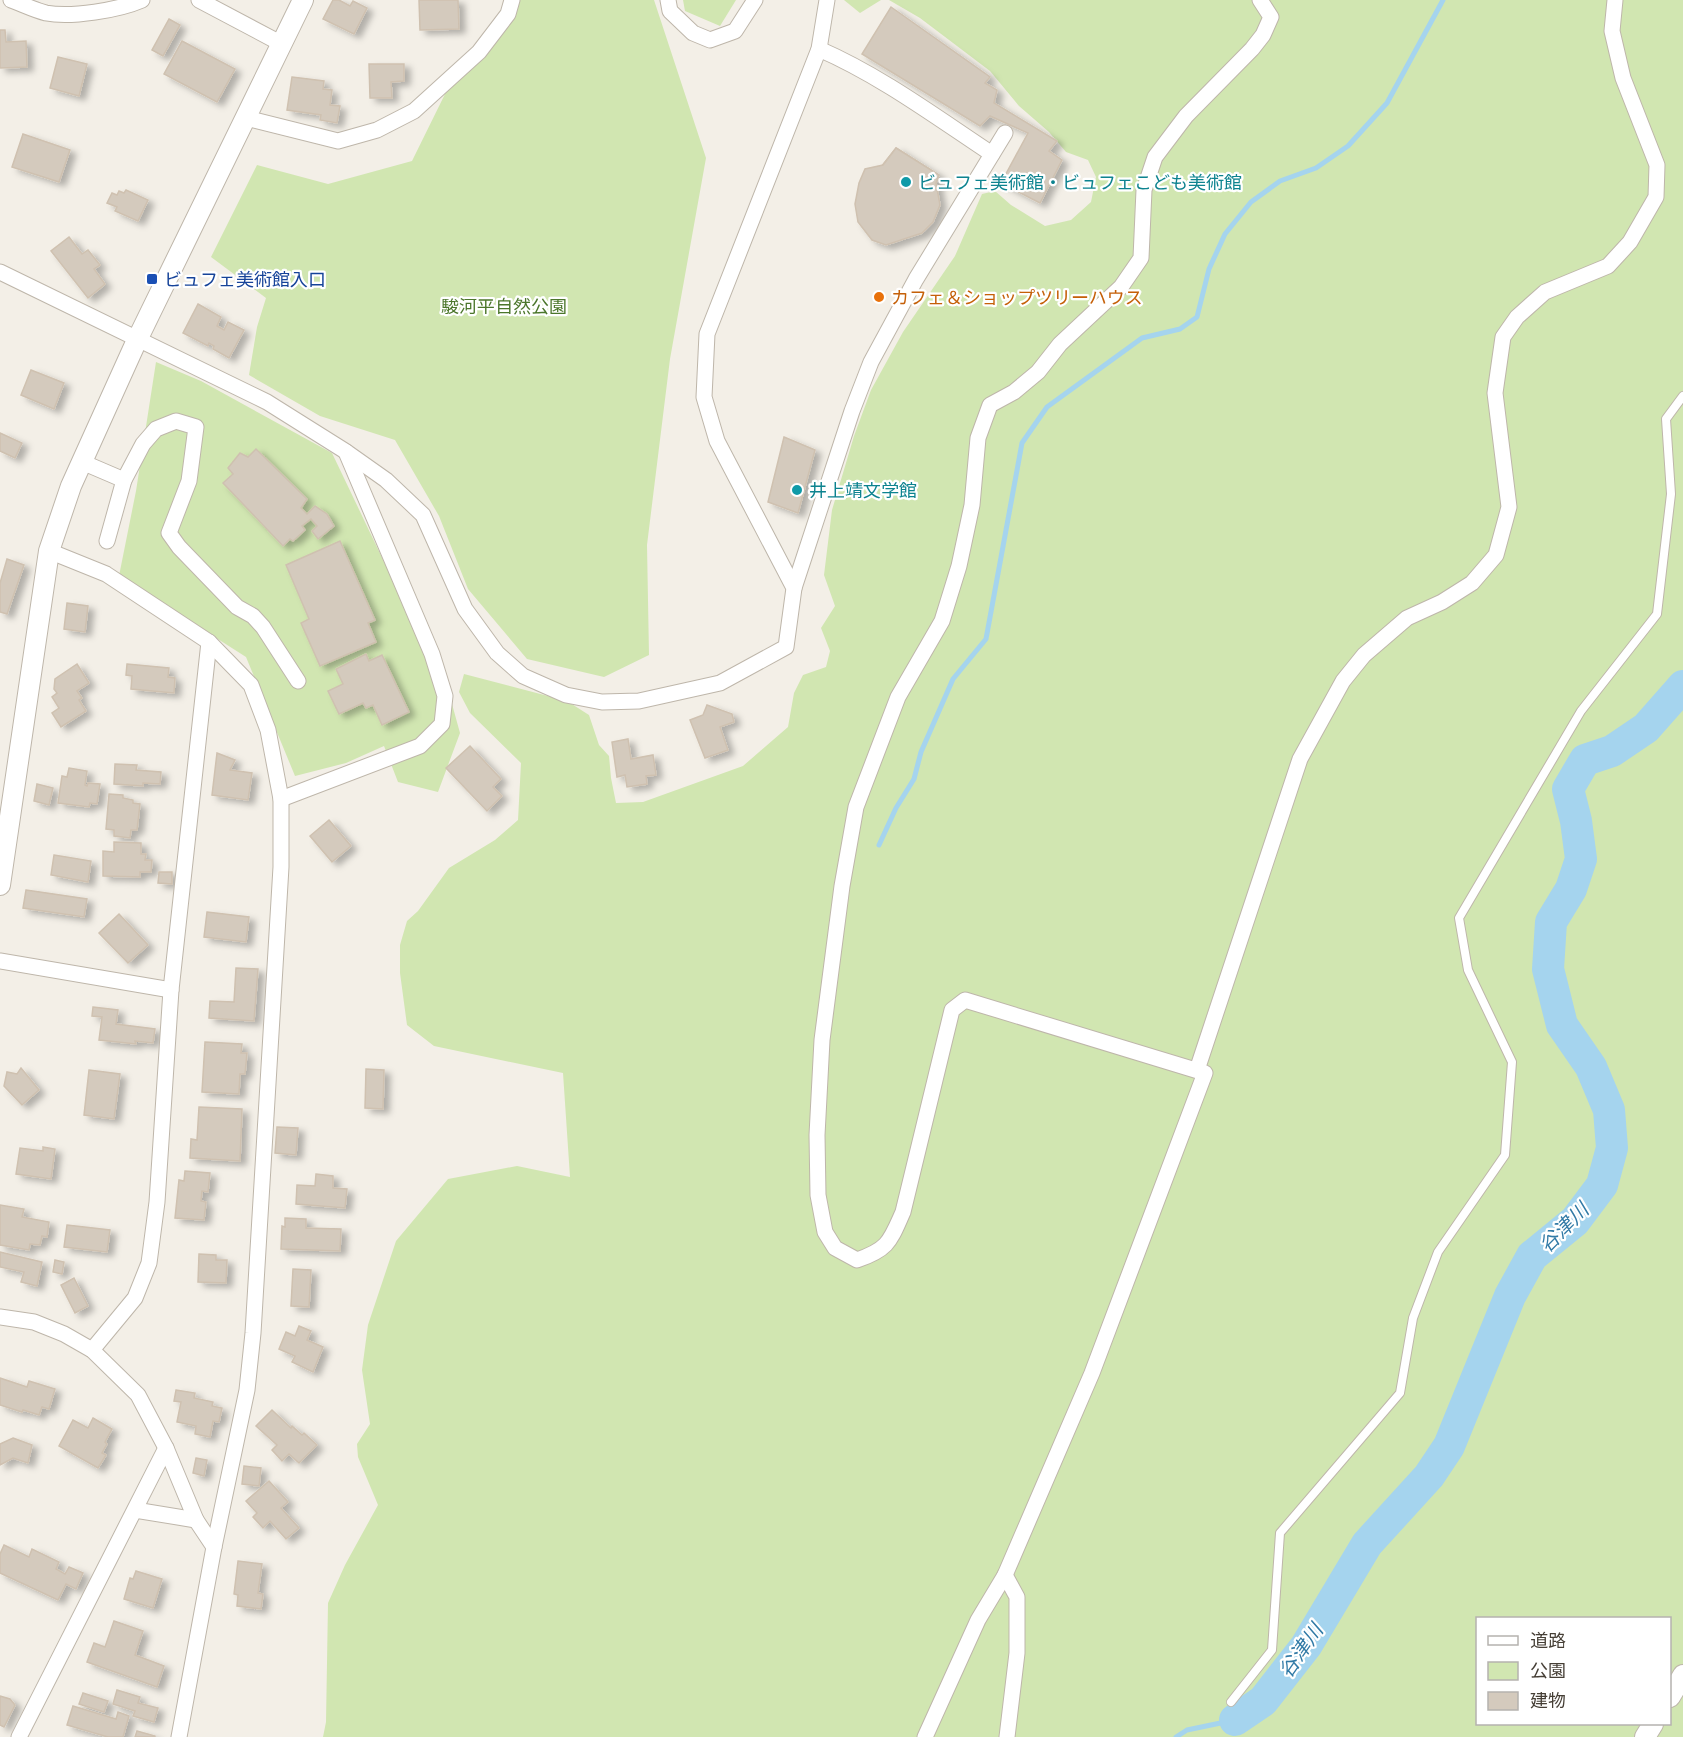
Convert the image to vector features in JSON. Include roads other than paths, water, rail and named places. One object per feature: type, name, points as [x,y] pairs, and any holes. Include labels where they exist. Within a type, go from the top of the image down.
[{"type":"street","points":[[11,0],[46,13],[66,14],[104,11],[142,0]]},
{"type":"street","points":[[199,0],[282,44]]},
{"type":"street","points":[[0,885],[49,551],[71,486],[137,340],[303,0]]},
{"type":"street","points":[[246,118],[338,141],[377,130],[414,111],[479,52],[508,14],[512,0]]},
{"type":"street","points":[[668,0],[669,11],[693,33],[710,40],[735,31],[755,0]]},
{"type":"street","points":[[794,588],[717,441],[704,397],[707,334],[819,49],[827,0]]},
{"type":"street","points":[[925,1737],[978,1620],[1005,1575],[1092,1373],[1205,1073],[964,1000],[952,1010],[903,1212],[891,1239],[876,1253],[857,1260],[835,1248],[825,1232],[818,1195],[817,1159],[822,1040],[842,886],[856,807],[898,697],[942,621],[959,566],[972,505],[978,438],[990,405],[1014,392],[1038,372],[1060,344],[1121,287],[1141,258],[1144,190],[1155,157],[1186,116],[1263,35],[1271,17],[1260,0]]},
{"type":"street","points":[[1197,1070],[1300,759],[1343,681],[1364,655],[1407,618],[1442,602],[1472,583],[1496,555],[1509,507],[1495,393],[1503,337],[1517,317],[1545,292],[1608,266],[1630,242],[1656,197],[1656,165],[1623,78],[1612,31],[1615,0]]},
{"type":"street","points":[[819,49],[888,85],[992,154]]},
{"type":"street","points":[[0,272],[267,402],[386,480],[423,515],[465,609],[497,654],[523,676],[566,695],[602,702],[639,701],[720,683],[786,647],[794,588],[852,411],[871,362],[916,279],[1005,133]]},
{"type":"street","points":[[107,541],[124,480],[143,444],[156,429],[176,421],[196,427],[189,481],[169,533],[179,547],[237,607],[253,616],[264,627],[298,681]]},
{"type":"street","points":[[281,799],[420,746],[442,724],[445,696],[432,654],[345,451]]},
{"type":"street","points":[[82,462],[124,480]]},
{"type":"street","points":[[49,551],[106,574],[209,642],[251,685],[268,730],[281,799],[281,867],[253,1333],[247,1390],[214,1547],[179,1737]]},
{"type":"street","points":[[92,1350],[135,1298],[149,1263],[157,1202],[171,990],[209,642]]},
{"type":"street","points":[[0,961],[171,990]]},
{"type":"street","points":[[0,1317],[34,1322],[64,1334],[92,1350],[138,1395],[166,1448],[196,1520],[214,1547]]},
{"type":"street","points":[[19,1737],[166,1448]]},
{"type":"street","points":[[135,1510],[196,1520]]},
{"type":"street","points":[[1005,1575],[1017,1597],[1017,1653],[1007,1737]]},
{"type":"street","points":[[1671,1695],[1683,1675]]},
{"type":"lane","points":[[1231,1702],[1272,1650],[1280,1533],[1400,1393],[1413,1318],[1438,1252],[1504,1155],[1512,1062],[1468,970],[1459,918],[1581,711],[1657,614],[1671,494],[1666,419],[1683,396]]},
{"type":"waterway","points":[[879,845],[896,808],[914,779],[921,752],[953,679],[986,639],[1022,443],[1047,407],[1142,338],[1180,329],[1197,317],[1209,269],[1225,234],[1251,202],[1280,181],[1316,168],[1348,146],[1387,103],[1443,0]]},
{"type":"waterway","name":"谷津川","points":[[1235,1720],[1263,1701],[1306,1646],[1367,1544],[1429,1476],[1449,1446],[1510,1296],[1532,1256],[1575,1221],[1602,1185],[1612,1148],[1609,1110],[1591,1067],[1562,1025],[1548,969],[1551,922],[1571,889],[1581,859],[1576,821],[1568,789],[1585,760],[1612,751],[1646,728],[1683,686]]},
{"type":"waterway","points":[[1176,1737],[1187,1730],[1235,1720]]},
{"type":"place","name":"ビュフェ美術館・ビュフェこども美術館","points":[[906,182]]},
{"type":"place","name":"ビュフェ美術館入口","points":[[152,279]]},
{"type":"place","name":"カフェ＆ショップツリーハウス","points":[[879,297]]},
{"type":"place","name":"井上靖文学館","points":[[797,490]]},
{"type":"park label","name":"駿河平自然公園","points":[[504,306]]}]
